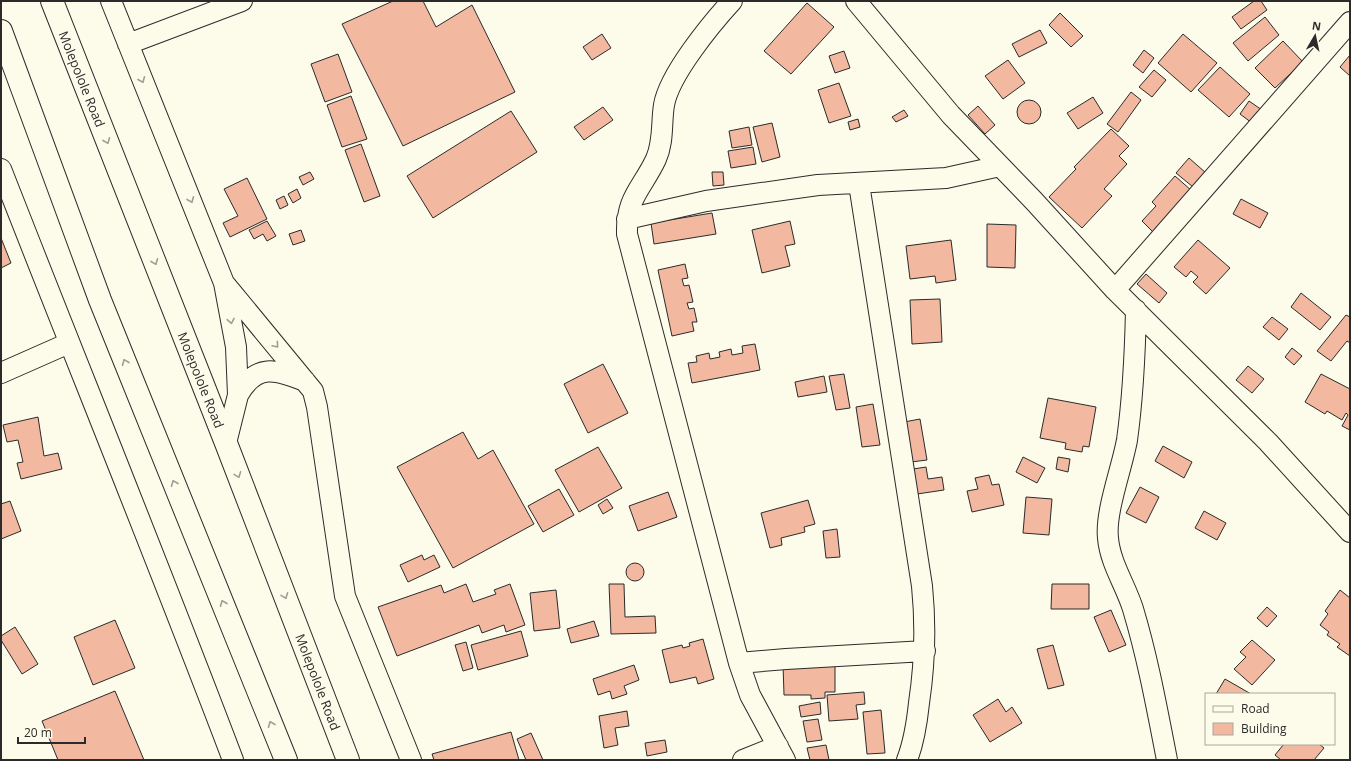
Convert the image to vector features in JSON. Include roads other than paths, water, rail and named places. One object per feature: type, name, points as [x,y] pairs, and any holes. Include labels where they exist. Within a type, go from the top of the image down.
[{"type":"main road","name":"Molepolole Road","points":[[52,1],[226,443],[348,760]]},
{"type":"main road","points":[[1,67],[3,36]]},
{"type":"main road","points":[[3,36],[100,300],[286,760]]},
{"type":"street","points":[[111,1],[224,282],[236,347],[238,395],[226,443]]},
{"type":"street","points":[[128,44],[242,1]]},
{"type":"street","points":[[731,1],[694,49],[669,86],[664,105],[660,149],[656,160],[630,204],[627,219],[627,234],[739,664],[750,694],[782,753],[744,760]]},
{"type":"street","points":[[856,1],[951,115],[1115,290],[1268,442],[1350,532]]},
{"type":"street","points":[[1115,290],[1350,22]]},
{"type":"street","points":[[627,219],[706,201],[818,185],[859,184],[946,178],[1000,166]]},
{"type":"street","points":[[1,169],[69,343],[173,600],[233,760]]},
{"type":"street","points":[[859,184],[922,586],[925,620],[925,651],[917,718],[907,760]]},
{"type":"street","points":[[224,282],[313,391],[317,407],[345,596],[411,760]]},
{"type":"street","points":[[1136,310],[1134,377],[1127,441],[1109,518],[1108,537],[1110,551],[1128,593],[1144,645],[1167,760]]},
{"type":"street","points":[[1,373],[69,343]]},
{"type":"street","points":[[238,395],[244,385],[251,379],[271,371],[282,372],[307,382]]},
{"type":"street","points":[[739,664],[786,659],[925,651]]}]
